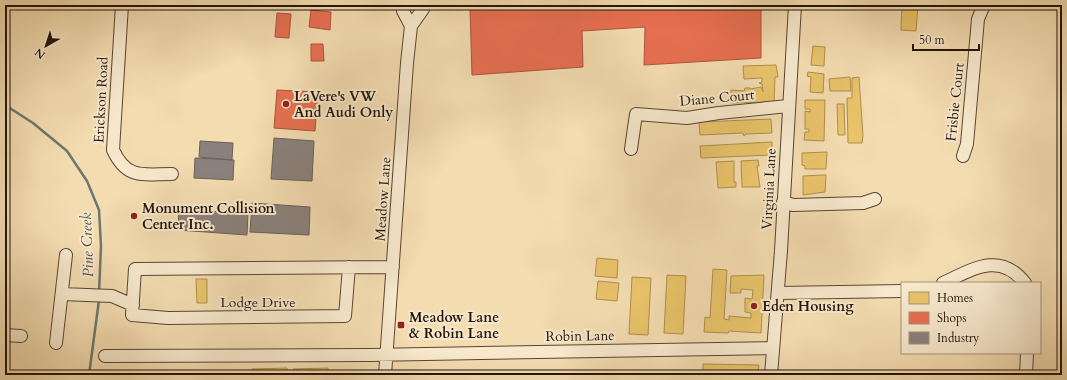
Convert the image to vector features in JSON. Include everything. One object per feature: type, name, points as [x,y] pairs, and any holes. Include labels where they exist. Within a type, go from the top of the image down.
[{"type":"street","name":"Erickson Road","points":[[122,5],[113,150],[119,163],[128,171],[140,174],[172,174]]},
{"type":"street","points":[[403,5],[403,10],[411,26]]},
{"type":"street","name":"Meadow Lane","points":[[385,375],[406,63],[411,26],[423,9],[424,5]]},
{"type":"street","name":"Virginia Lane","points":[[771,375],[778,293],[795,5]]},
{"type":"street","name":"Frisbie Court","points":[[963,156],[967,144],[978,19],[984,5]]},
{"type":"street","name":"Diane Court","points":[[631,149],[636,114],[686,118],[788,106]]},
{"type":"street","points":[[783,202],[793,205],[862,203],[875,198]]},
{"type":"street","points":[[56,343],[66,256]]},
{"type":"street","points":[[945,282],[990,264],[1002,265],[1018,274],[1024,282]]},
{"type":"street","name":"Lodge Drive","points":[[62,294],[112,296],[133,306],[132,315],[168,318],[345,316],[348,267]]},
{"type":"street","points":[[133,306],[135,269],[393,267]]},
{"type":"street","points":[[778,293],[901,291]]},
{"type":"street","points":[[5,335],[22,336]]},
{"type":"street","name":"Robin Lane","points":[[105,356],[370,355],[387,353],[773,348]]},
{"type":"street","points":[[1026,375],[1027,354]]},
{"type":"building: Homes","points":[[902,5],[918,5],[916,31],[901,30]]},
{"type":"building: Homes","points":[[813,46],[825,47],[824,66],[811,65]]},
{"type":"building: Homes","points":[[776,65],[778,77],[775,77],[774,102],[731,103],[731,90],[744,91],[745,88],[750,89],[761,87],[763,92],[762,84],[759,83],[762,82],[762,78],[744,79],[743,66]]},
{"type":"building: Homes","points":[[808,72],[824,74],[823,93],[810,92],[811,77],[807,76]]},
{"type":"building: Homes","points":[[850,77],[851,91],[830,91],[829,79]]},
{"type":"building: Homes","points":[[859,77],[863,136],[862,143],[848,143],[847,98],[852,98],[852,78]]},
{"type":"building: Homes","points":[[805,100],[825,100],[824,141],[804,140],[805,132],[809,132],[809,129],[805,129],[805,111],[810,112],[810,109],[805,109]]},
{"type":"building: Homes","points":[[837,104],[844,104],[845,135],[838,135]]},
{"type":"building: Homes","points":[[771,119],[772,133],[746,134],[744,136],[743,133],[700,135],[699,122]]},
{"type":"building: Homes","points":[[772,142],[772,155],[701,158],[700,146]]},
{"type":"building: Homes","points":[[827,152],[826,169],[805,169],[805,166],[802,165],[802,153]]},
{"type":"building: Homes","points":[[758,160],[759,166],[757,166],[760,187],[742,187],[741,161]]},
{"type":"building: Homes","points":[[734,161],[734,182],[736,182],[736,187],[718,188],[716,162]]},
{"type":"building: Homes","points":[[826,175],[825,192],[803,195],[803,176]]},
{"type":"building: Homes","points":[[597,258],[618,260],[617,278],[595,276]]},
{"type":"building: Homes","name":"Eden Housing","points":[[713,269],[727,270],[724,319],[729,320],[729,316],[751,318],[751,313],[745,312],[745,298],[752,299],[753,290],[741,289],[741,293],[730,293],[731,276],[764,275],[761,333],[729,331],[728,333],[704,332],[705,317],[710,318]]},
{"type":"building: Homes","points":[[667,275],[686,276],[683,334],[664,333]]},
{"type":"building: Homes","points":[[632,277],[651,278],[648,335],[629,334]]},
{"type":"building: Homes","points":[[196,279],[207,279],[207,303],[197,303]]},
{"type":"building: Homes","points":[[598,281],[619,283],[617,301],[596,299]]},
{"type":"building: Homes","points":[[703,364],[759,365],[758,375],[703,375]]},
{"type":"building: Homes","points":[[287,368],[287,375],[252,375],[252,369]]},
{"type":"building: Homes","points":[[328,368],[328,375],[293,375],[293,369]]},
{"type":"building: Shops","points":[[314,5],[331,5],[331,8],[314,8]]},
{"type":"building: Shops","points":[[523,5],[761,5],[761,58],[644,65],[645,27],[582,31],[583,67],[472,75],[470,9]]},
{"type":"building: Shops","points":[[311,10],[331,12],[330,30],[309,27]]},
{"type":"building: Shops","points":[[277,13],[291,14],[289,38],[275,37]]},
{"type":"building: Shops","points":[[311,44],[323,44],[324,61],[311,61]]},
{"type":"building: Shops","points":[[277,90],[318,92],[315,131],[274,128]]},
{"type":"building: Industry","points":[[274,138],[314,141],[312,181],[271,179]]},
{"type":"building: Industry","points":[[200,141],[233,143],[232,160],[199,157]]},
{"type":"building: Industry","points":[[195,158],[234,160],[233,180],[194,178]]},
{"type":"building: Industry","points":[[252,203],[310,207],[309,235],[250,232]]},
{"type":"building: Industry","points":[[179,209],[248,214],[247,235],[178,230]]},
{"type":"waterway","name":"Pine Creek","points":[[5,105],[33,123],[67,151],[87,181],[99,210],[101,246],[99,293]]},
{"type":"waterway","name":"Pine Creek","points":[[89,375],[99,300]]},
{"type":"place","name":"LaVere's VW And Audi Only","points":[[286,104]]},
{"type":"place","name":"Monument Collision Center Inc.","points":[[134,216]]},
{"type":"place","name":"Eden Housing","points":[[754,306]]},
{"type":"place","name":"Meadow Lane & Robin Lane","points":[[401,325]]}]
